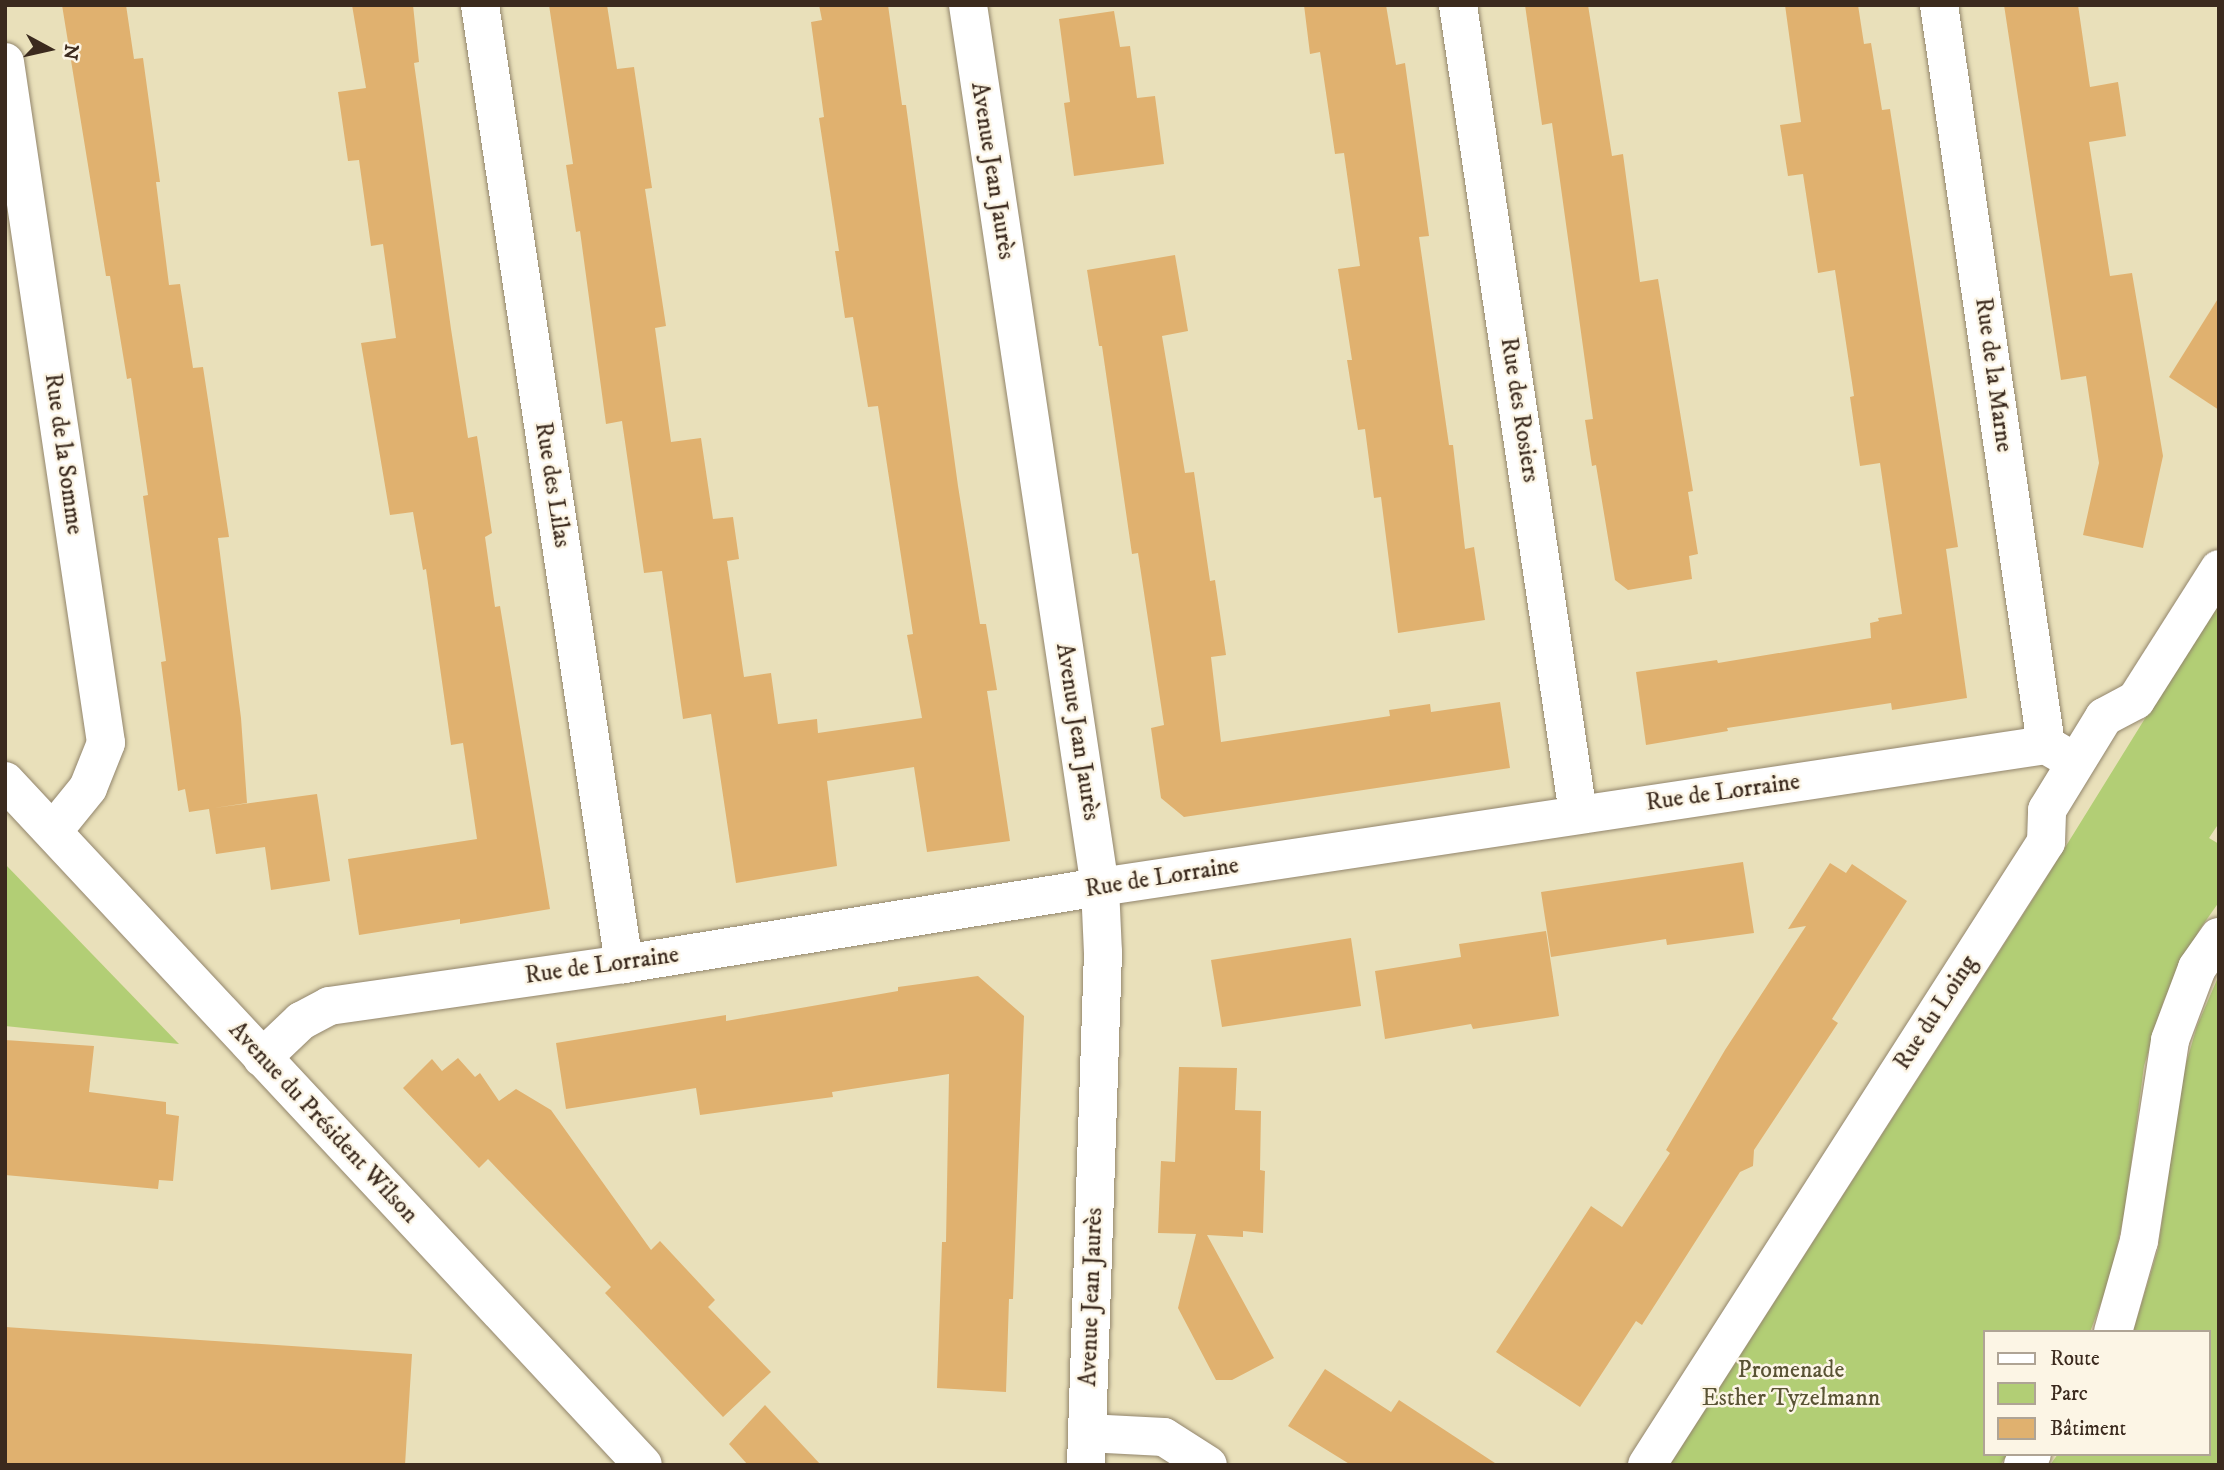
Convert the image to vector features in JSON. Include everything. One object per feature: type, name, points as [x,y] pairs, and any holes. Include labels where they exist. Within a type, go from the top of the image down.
[{"type":"street","name":"Rue des Lilas","points":[[480,5],[624,964]]},
{"type":"street","name":"Avenue Jean Jaurès","points":[[968,5],[1100,887],[1103,952],[1086,1449]]},
{"type":"street","name":"Rue des Rosiers","points":[[1458,5],[1578,814]]},
{"type":"street","name":"Rue de la Marne","points":[[1939,5],[2061,754]]},
{"type":"street","name":"Rue de la Somme","points":[[5,62],[106,743],[88,788],[53,831]]},
{"type":"street","name":"Rue du Loing","points":[[1647,1465],[2046,842],[2047,810],[2061,754],[2104,716],[2136,700],[2219,569]]},
{"type":"street","name":"Rue de Lorraine","points":[[262,1058],[301,1021],[329,1006],[624,964],[1100,887],[1578,814],[2061,754]]},
{"type":"street","name":"Avenue du Président Wilson","points":[[5,781],[643,1465]]},
{"type":"street","points":[[2113,1330],[2139,1241],[2170,1040],[2197,968],[2219,937]]},
{"type":"street","points":[[1086,1449],[1164,1437],[1208,1465]]},
{"type":"green space","name":"Promenade Esther Tyzelmann","points":[[2219,599],[2219,823],[2209,838],[2219,844],[2219,902],[2200,929],[2164,1000],[2144,1066],[2125,1210],[2110,1279],[2091,1330],[1982,1330],[1982,1456],[2007,1456],[2000,1465],[1670,1465],[2035,896]]},
{"type":"green space","points":[[5,864],[179,1044],[5,1026]]},
{"type":"green space","points":[[2219,975],[2219,1465],[2050,1465],[2057,1456],[2210,1456],[2210,1330],[2134,1330],[2158,1249],[2183,1074],[2197,1026]]},
{"type":"building","points":[[62,5],[126,5],[134,59],[143,58],[160,182],[156,182],[169,285],[180,284],[193,368],[203,367],[229,537],[218,538],[241,718],[247,803],[214,808],[317,794],[330,881],[271,890],[265,847],[216,854],[209,809],[189,812],[185,789],[178,791],[161,662],[166,661],[143,496],[148,495],[131,378],[127,379],[110,276],[106,276]]},
{"type":"building","points":[[352,5],[413,5],[419,62],[414,63],[451,329],[468,438],[477,436],[492,533],[485,537],[495,607],[500,606],[550,909],[460,924],[460,919],[359,935],[348,859],[477,839],[463,743],[451,745],[426,569],[423,570],[413,512],[390,515],[361,343],[396,338],[383,244],[371,246],[359,160],[348,161],[338,92],[366,88]]},
{"type":"building","points":[[549,5],[607,5],[617,69],[634,67],[652,188],[645,189],[666,326],[655,328],[671,442],[701,438],[713,519],[733,517],[739,559],[727,561],[744,677],[771,673],[778,724],[817,719],[818,733],[922,718],[907,635],[913,634],[878,406],[868,407],[853,317],[845,318],[835,251],[839,251],[819,118],[824,117],[811,22],[822,20],[819,5],[888,5],[902,105],[906,105],[958,486],[980,624],[986,624],[997,690],[987,691],[1010,841],[927,852],[914,767],[827,781],[837,866],[736,883],[711,714],[683,719],[662,571],[644,573],[622,421],[606,424],[580,231],[576,232],[566,165],[573,164]]},
{"type":"building","points":[[1304,5],[1386,5],[1396,65],[1405,63],[1429,236],[1419,237],[1449,445],[1453,445],[1465,549],[1474,547],[1485,620],[1398,633],[1381,497],[1374,498],[1365,429],[1358,430],[1347,360],[1352,360],[1338,269],[1360,266],[1344,153],[1335,154],[1320,52],[1310,54]]},
{"type":"building","points":[[1525,5],[1588,5],[1612,156],[1623,154],[1640,282],[1658,279],[1693,491],[1688,492],[1698,554],[1689,556],[1692,579],[1628,590],[1615,580],[1596,465],[1592,466],[1585,420],[1593,419],[1552,123],[1542,125]]},
{"type":"building","points":[[1785,5],[1858,5],[1864,44],[1871,43],[1882,110],[1890,109],[1958,547],[1946,549],[1967,698],[1892,710],[1891,703],[1727,728],[1728,731],[1646,745],[1636,672],[1717,660],[1718,663],[1871,638],[1870,623],[1879,621],[1878,618],[1902,614],[1880,463],[1860,466],[1850,397],[1854,396],[1835,270],[1818,273],[1803,174],[1788,176],[1780,125],[1801,122]]},
{"type":"building","points":[[2004,5],[2078,5],[2090,87],[2118,82],[2126,136],[2089,142],[2110,276],[2132,273],[2163,456],[2143,548],[2083,535],[2099,463],[2086,376],[2061,380]]},
{"type":"building","points":[[1114,11],[1120,47],[1130,46],[1137,98],[1155,96],[1164,164],[1074,176],[1064,103],[1070,102],[1059,19]]},
{"type":"building","points":[[1175,255],[1188,331],[1162,336],[1185,473],[1194,472],[1210,581],[1215,580],[1226,655],[1211,657],[1221,742],[1390,716],[1389,710],[1430,704],[1431,712],[1500,702],[1510,768],[1184,817],[1161,798],[1151,728],[1164,725],[1138,553],[1132,554],[1102,346],[1099,346],[1087,270]]},
{"type":"building","points":[[2219,297],[2219,410],[2169,377]]},
{"type":"building","points":[[1743,862],[1754,933],[1667,945],[1666,939],[1551,957],[1541,892]]},
{"type":"building","points":[[1830,863],[1846,873],[1852,864],[1907,901],[1832,1019],[1838,1023],[1754,1150],[1753,1166],[1740,1172],[1642,1325],[1636,1321],[1580,1407],[1496,1352],[1591,1206],[1622,1227],[1670,1153],[1666,1150],[1725,1050],[1806,926],[1788,929]]},
{"type":"building","points":[[1546,931],[1559,1016],[1473,1029],[1471,1024],[1385,1039],[1375,971],[1461,957],[1459,944]]},
{"type":"building","points":[[1351,938],[1361,1006],[1222,1027],[1211,960]]},
{"type":"building","points":[[978,976],[1024,1016],[1013,1299],[1009,1299],[1006,1392],[937,1388],[942,1242],[946,1242],[949,1074],[832,1092],[833,1097],[700,1115],[696,1088],[566,1109],[556,1043],[726,1015],[726,1021],[898,991],[898,987]]},
{"type":"building","points":[[5,1040],[94,1046],[89,1092],[166,1102],[166,1114],[179,1116],[173,1181],[159,1180],[158,1189],[5,1175]]},
{"type":"building","points":[[458,1058],[475,1077],[480,1073],[499,1101],[516,1089],[551,1110],[651,1250],[660,1241],[715,1300],[708,1307],[771,1372],[723,1417],[605,1293],[611,1287],[488,1159],[479,1168],[403,1088],[432,1059],[442,1071]]},
{"type":"building","points":[[1179,1067],[1237,1068],[1235,1110],[1261,1111],[1260,1170],[1265,1171],[1263,1233],[1243,1231],[1243,1237],[1207,1235],[1274,1358],[1232,1380],[1216,1380],[1178,1308],[1196,1234],[1158,1233],[1161,1161],[1175,1162]]},
{"type":"building","points":[[5,1327],[412,1354],[405,1465],[5,1463]]},
{"type":"building","points":[[1325,1369],[1391,1412],[1399,1400],[1498,1465],[1351,1465],[1288,1426]]},
{"type":"building","points":[[765,1405],[821,1465],[748,1465],[729,1444]]}]
